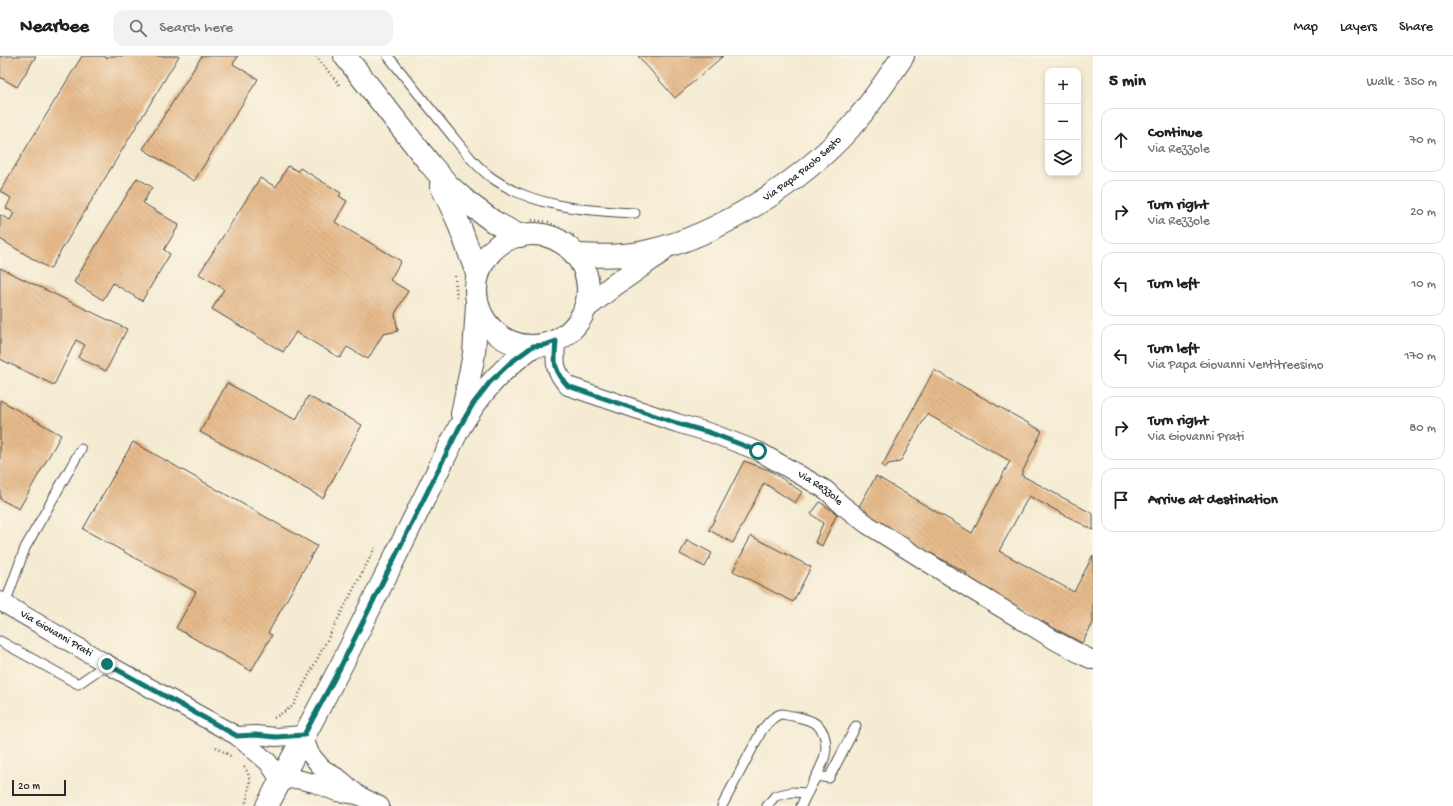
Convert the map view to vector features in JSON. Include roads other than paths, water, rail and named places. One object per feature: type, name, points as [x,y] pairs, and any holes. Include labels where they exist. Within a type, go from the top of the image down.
[{"type":"street","points":[[345,56],[430,164],[449,186],[471,205],[494,222],[523,227],[536,234],[551,237],[565,244],[577,247],[588,281],[586,308],[579,322],[574,328],[556,341],[545,345],[533,346],[518,344],[504,338],[492,329],[483,317],[467,303]]},
{"type":"street","name":"Via Papa Paolo Sesto","points":[[577,247],[624,255],[647,252],[670,245],[720,224],[743,212],[810,167],[835,144],[866,109],[903,56]]},
{"type":"street","points":[[430,164],[457,219],[478,276]]},
{"type":"street","points":[[459,428],[474,354],[467,303],[476,289],[478,276],[484,262],[494,250],[523,227]]},
{"type":"street","name":"Via Papa Paolo Sesto","points":[[586,308],[613,286],[670,245]]},
{"type":"street","name":"Via Rezzole","points":[[556,341],[555,362],[558,376],[568,386],[676,423],[711,433],[758,451],[826,490],[842,505],[881,533],[1056,641],[1093,660]]},
{"type":"street","points":[[267,806],[341,666],[459,428],[473,404],[490,382],[510,363],[533,346]]},
{"type":"street","name":"Via Giovanni Prati","points":[[3,603],[107,664],[237,736],[268,762],[280,780]]},
{"type":"street","points":[[237,736],[255,735],[276,737],[304,735]]},
{"type":"street","points":[[304,735],[310,754],[322,768],[341,780],[358,795],[380,806]]},
{"type":"street","points":[[280,780],[297,779],[314,782],[337,792],[358,795]]},
{"type":"lane","points":[[388,56],[474,163],[493,178],[515,191],[556,206],[593,211],[635,213]]},
{"type":"lane","points":[[3,603],[25,548],[81,449]]},
{"type":"lane","points":[[0,641],[78,684],[107,664]]},
{"type":"lane","points":[[722,806],[762,730],[771,719],[781,714],[809,719],[820,727],[825,738],[826,751],[817,776],[807,793],[802,806]]},
{"type":"lane","points":[[817,776],[829,778],[856,726]]},
{"type":"lane","points":[[767,806],[775,796],[792,792],[807,793]]}]
